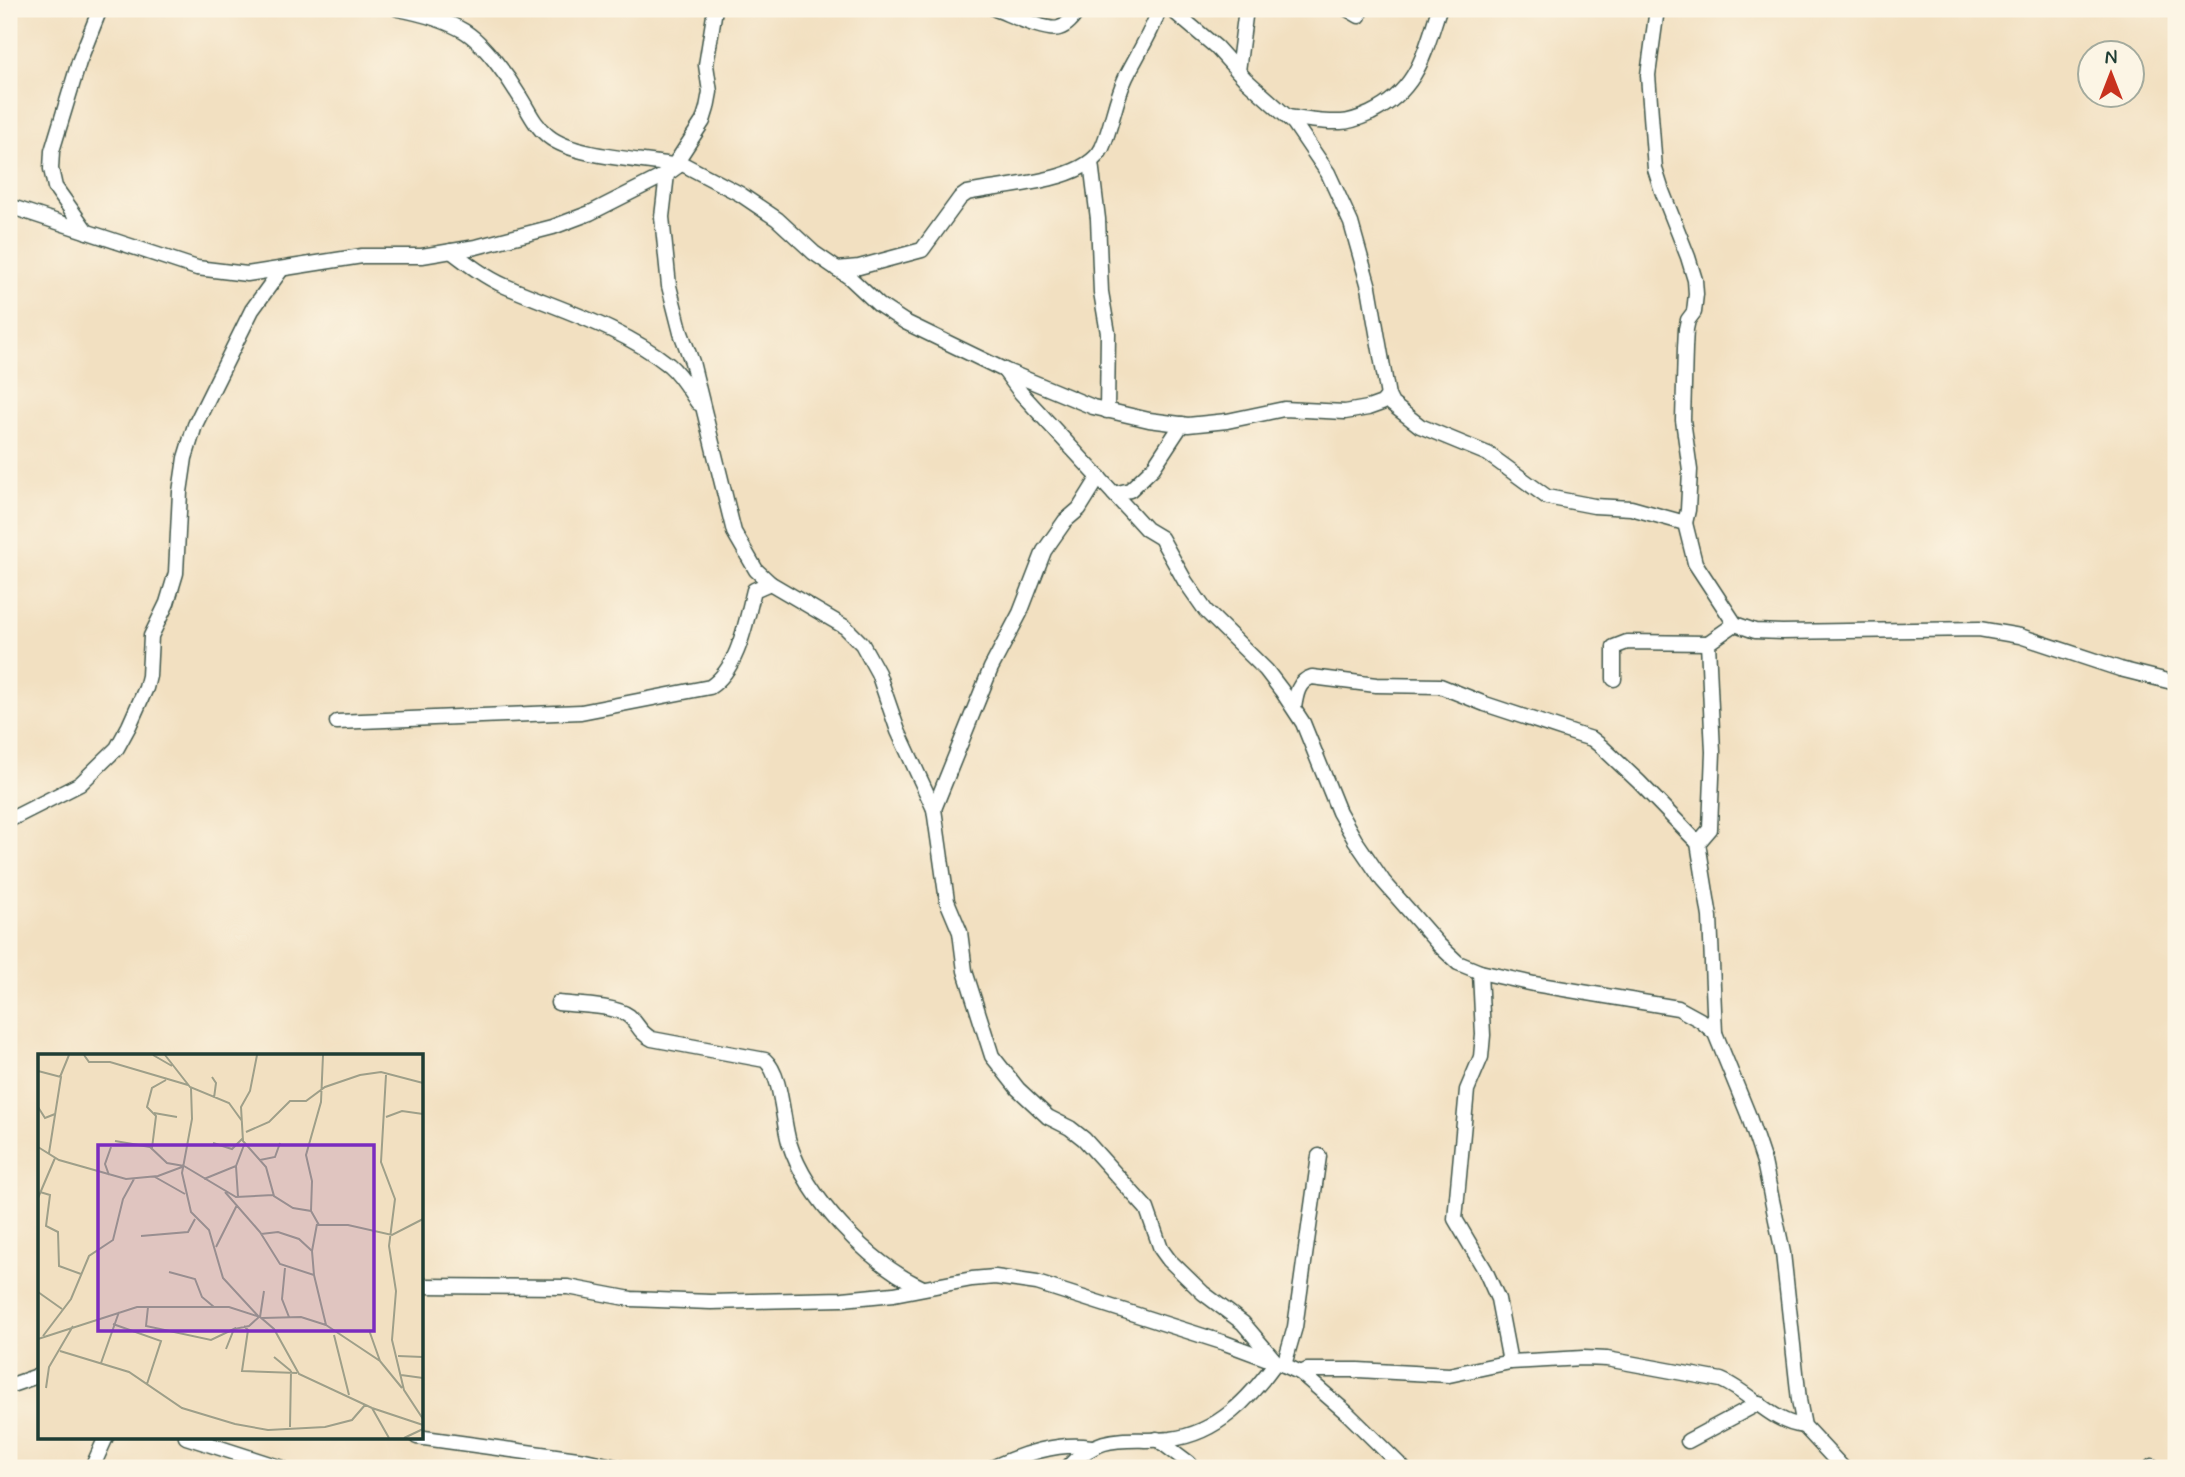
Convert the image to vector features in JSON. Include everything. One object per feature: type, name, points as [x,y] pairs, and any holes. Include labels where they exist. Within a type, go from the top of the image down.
[{"type":"street","points":[[88,232],[55,187],[51,169],[52,151],[79,62],[100,9]]},
{"type":"street","points":[[398,9],[429,13],[465,32],[509,81],[532,120],[548,137],[570,149],[674,167],[740,194],[777,219],[814,253],[879,305],[905,322],[1004,370],[1107,411],[1182,424],[1227,421],[1284,410],[1345,412],[1368,408],[1388,396]]},
{"type":"street","points":[[715,9],[706,65],[710,92],[707,108],[703,121],[674,167],[662,217],[667,275],[739,544],[756,570],[771,583],[845,628],[862,644],[878,673],[898,731],[934,810],[947,901],[960,932],[965,971],[992,1056],[1017,1089],[1048,1117],[1084,1139],[1147,1209],[1161,1249],[1169,1259],[1203,1293],[1243,1323],[1280,1363]]},
{"type":"street","points":[[995,9],[1049,28],[1059,28],[1069,22],[1079,9]]},
{"type":"street","points":[[837,269],[859,267],[922,250],[960,198],[967,193],[1046,180],[1091,162],[1101,150],[1123,85],[1156,20],[1158,9]]},
{"type":"street","points":[[1171,9],[1216,47],[1294,122],[1328,173],[1351,223],[1369,287],[1388,396],[1392,404],[1420,426],[1488,454],[1547,496],[1594,506],[1631,508],[1685,523]]},
{"type":"street","points":[[1238,71],[1246,9]]},
{"type":"street","points":[[1287,117],[1342,122],[1361,118],[1383,107],[1403,92],[1419,70],[1439,9]]},
{"type":"street","points":[[1657,9],[1648,75],[1655,169],[1688,257],[1696,294],[1696,306],[1686,329],[1685,348],[1684,420],[1690,470],[1685,523],[1695,562],[1735,624],[1755,631],[1782,632],[1979,629],[2020,636],[2120,669],[2176,684]]},
{"type":"street","points":[[1091,162],[1098,219],[1101,292],[1108,333],[1107,411]]},
{"type":"street","points":[[9,206],[197,268],[247,274],[362,256],[422,256],[553,227],[590,213],[674,167]]},
{"type":"street","points":[[451,251],[475,269],[504,285],[578,313],[645,349],[680,375],[704,410]]},
{"type":"street","points":[[9,820],[80,784],[117,748],[128,726],[146,688],[151,636],[167,603],[176,573],[180,492],[185,458],[195,425],[252,310],[281,270]]},
{"type":"street","points":[[1004,370],[1021,393],[1146,529],[1161,538],[1185,581],[1206,611],[1266,670],[1303,723],[1339,812],[1383,881],[1458,963],[1480,972],[1534,984],[1670,1005],[1688,1012],[1715,1033]]},
{"type":"street","points":[[1114,494],[1130,490],[1153,468],[1182,424]]},
{"type":"street","points":[[934,810],[991,668],[1017,620],[1044,551],[1065,521],[1086,499],[1099,477]]},
{"type":"street","points":[[337,722],[581,712],[710,687],[716,683],[735,655],[754,590],[771,583]]},
{"type":"street","points":[[1614,679],[1614,647],[1627,642],[1708,643],[1735,624]]},
{"type":"street","points":[[1698,843],[1710,829],[1713,752],[1708,643]]},
{"type":"street","points":[[1294,708],[1300,685],[1312,677],[1376,685],[1440,687],[1592,739],[1639,782],[1698,843],[1710,917],[1715,1033],[1764,1162],[1788,1285],[1798,1400],[1804,1426],[1843,1468]]},
{"type":"street","points":[[1480,972],[1483,1035],[1481,1057],[1467,1090],[1455,1219],[1485,1270],[1498,1299],[1510,1362]]},
{"type":"street","points":[[558,1003],[625,1014],[643,1035],[652,1039],[765,1060],[775,1073],[782,1114],[797,1164],[824,1206],[873,1256],[903,1279],[921,1287]]},
{"type":"street","points":[[1068,1468],[1091,1447],[1113,1440],[1171,1438],[1195,1433],[1224,1419],[1243,1403],[1280,1363],[1296,1327],[1319,1156]]},
{"type":"street","points":[[424,1286],[568,1287],[631,1300],[711,1302],[844,1299],[894,1294],[921,1287],[995,1277],[1037,1283],[1224,1343],[1301,1373],[1403,1468]]},
{"type":"street","points":[[1301,1373],[1307,1370],[1358,1370],[1449,1375],[1510,1362],[1606,1359],[1721,1380],[1735,1386],[1784,1422],[1804,1426]]},
{"type":"street","points":[[9,1386],[38,1376]]},
{"type":"street","points":[[1688,1441],[1759,1403]]},
{"type":"street","points":[[92,1468],[106,1438]]},
{"type":"street","points":[[189,1438],[282,1468]]},
{"type":"street","points":[[424,1438],[585,1460],[621,1468]]},
{"type":"street","points":[[1157,1438],[1189,1463],[1186,1468]]},
{"type":"street","points":[[992,1468],[1027,1454],[1073,1444],[1091,1447]]}]
